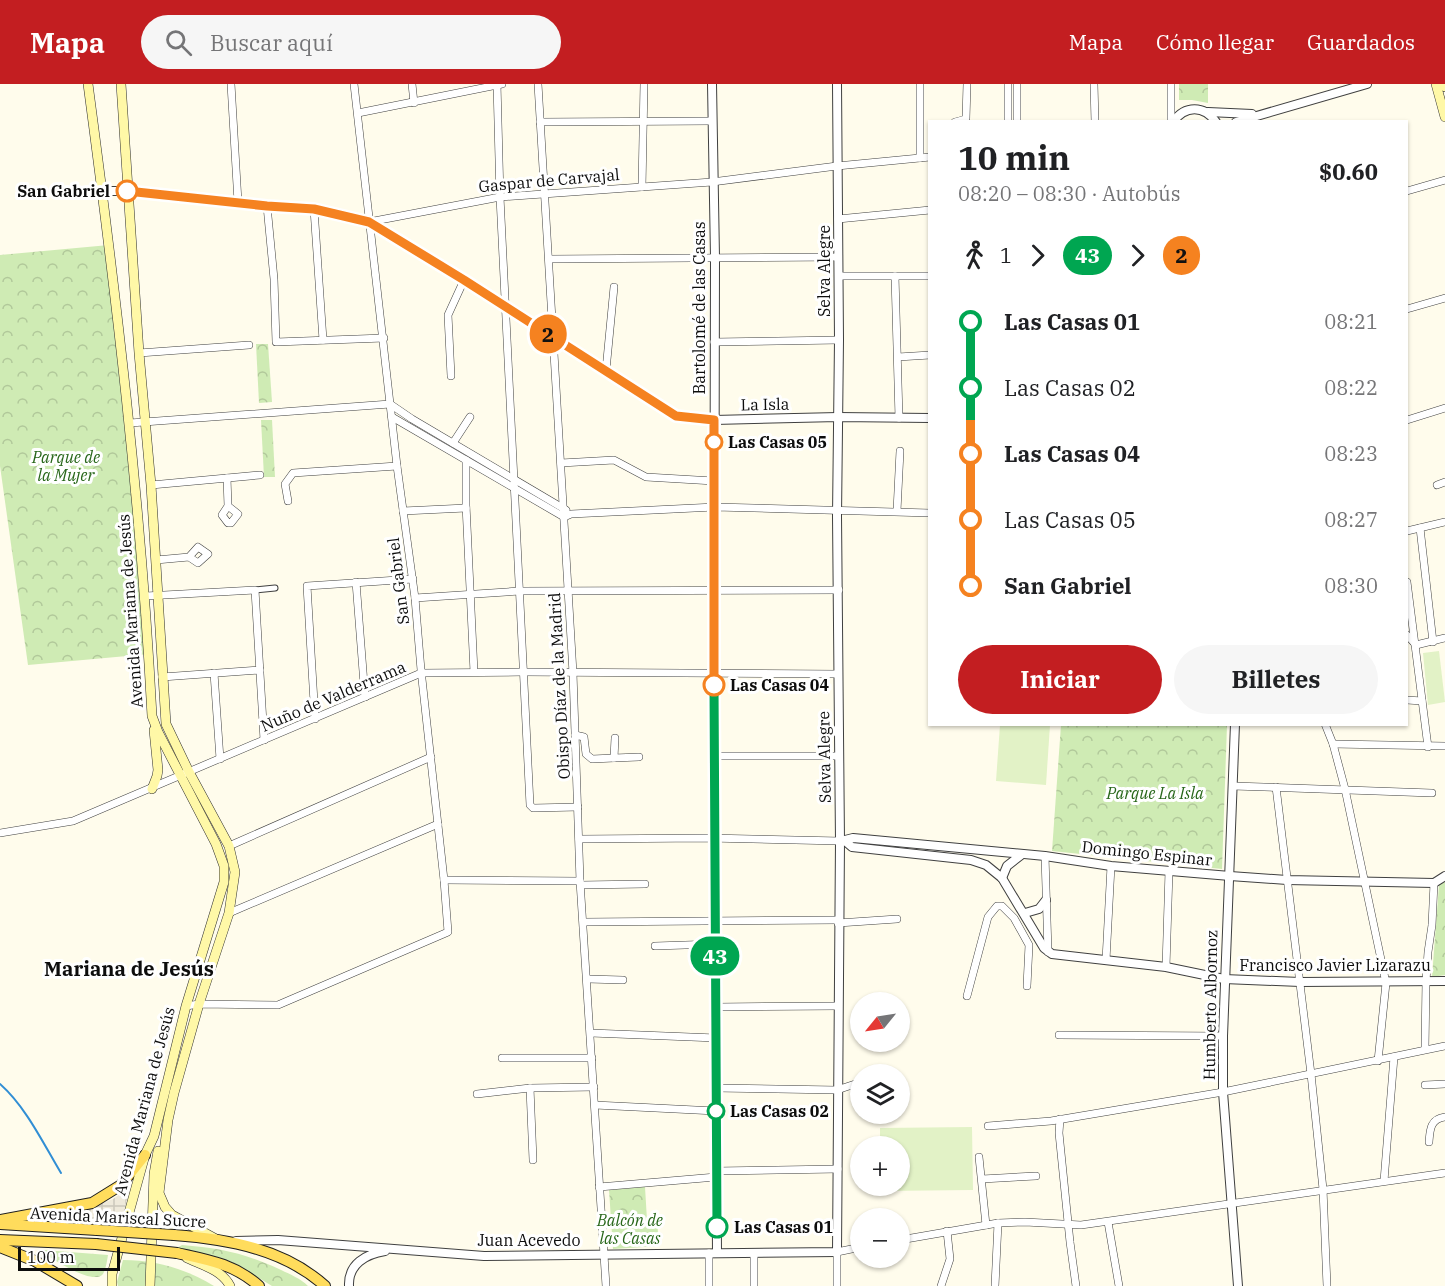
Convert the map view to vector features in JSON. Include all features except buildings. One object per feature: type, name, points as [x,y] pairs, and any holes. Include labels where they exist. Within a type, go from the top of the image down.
[{"type":"main road","name":"Avenida Mariana de Jesús","points":[[88,84],[130,423],[144,567],[152,716],[180,777],[216,844],[224,873],[217,908],[186,1006],[153,1136],[145,1155],[112,1274],[112,1286]]},
{"type":"main road","name":"Avenida Mariana de Jesús","points":[[121,84],[139,353],[151,484],[166,724],[229,846],[235,872],[228,913],[174,1093],[159,1186],[160,1198],[177,1219],[214,1238]]},
{"type":"main road","points":[[1436,84],[1445,117]]},
{"type":"main road","points":[[144,567],[156,563]]},
{"type":"main road","points":[[152,716],[158,770],[158,776],[152,789]]},
{"type":"main road","points":[[150,1286],[154,1174],[168,1120]]},
{"type":"main road","points":[[0,1222],[90,1204],[122,1185],[145,1155]]},
{"type":"main road","name":"Avenida Mariscal Sucre","points":[[0,1222],[233,1241],[262,1250],[303,1269],[325,1286]]},
{"type":"main road","name":"Avenida Mariscal Sucre","points":[[0,1240],[96,1245],[177,1253],[208,1259],[238,1269],[259,1286]]},
{"type":"main road","points":[[0,1247],[35,1261],[76,1286]]},
{"type":"main road","points":[[177,1253],[214,1270],[226,1279],[230,1286]]},
{"type":"main road","points":[[238,1269],[267,1286]]},
{"type":"main road","points":[[303,1269],[315,1286]]},
{"type":"street","points":[[231,84],[238,202]]},
{"type":"street","name":"San Gabriel","points":[[199,1004],[278,1005],[448,932],[413,579],[397,466],[354,84]]},
{"type":"street","points":[[412,84],[414,103]]},
{"type":"street","points":[[358,113],[498,84],[500,197],[530,806],[533,808],[578,807]]},
{"type":"street","points":[[538,84],[563,507],[567,515]]},
{"type":"street","points":[[642,187],[644,84]]},
{"type":"street","name":"Bartolomé de las Casas","points":[[712,84],[715,257],[716,1007],[716,1174],[713,1253]]},
{"type":"street","name":"Selva Alegre","points":[[837,84],[838,756],[842,841],[838,922],[837,1286]]},
{"type":"street","points":[[920,84],[920,158]]},
{"type":"street","points":[[962,120],[966,119],[967,84]]},
{"type":"street","points":[[1008,84],[1008,120]]},
{"type":"street","points":[[1017,84],[1017,120]]},
{"type":"street","points":[[1094,84],[1095,120]]},
{"type":"street","points":[[1171,84],[1172,120]]},
{"type":"street","points":[[1242,120],[1367,84]]},
{"type":"street","points":[[1174,120],[1185,111],[1199,109],[1258,114]]},
{"type":"street","points":[[1206,111],[1214,120]]},
{"type":"street","points":[[540,122],[712,121]]},
{"type":"street","points":[[920,125],[928,124]]},
{"type":"street","name":"Gaspar de Carvajal","points":[[102,191],[127,190],[314,209],[369,222],[500,197],[712,182],[928,157]]},
{"type":"street","points":[[1408,191],[1445,180]]},
{"type":"street","points":[[267,206],[274,279],[276,342],[384,338]]},
{"type":"street","points":[[314,209],[322,340]]},
{"type":"street","points":[[838,219],[928,210]]},
{"type":"street","name":"La Isla","points":[[369,222],[506,306],[679,417],[714,420],[838,417],[928,418]]},
{"type":"street","points":[[549,259],[838,257]]},
{"type":"street","points":[[839,276],[928,276]]},
{"type":"street","points":[[896,276],[899,418]]},
{"type":"street","points":[[452,376],[448,312],[464,280]]},
{"type":"street","points":[[606,370],[614,287]]},
{"type":"street","points":[[1408,309],[1445,298]]},
{"type":"street","points":[[714,342],[839,340]]},
{"type":"street","points":[[139,353],[249,345]]},
{"type":"street","points":[[898,357],[928,355]]},
{"type":"street","points":[[130,423],[390,404],[563,507]]},
{"type":"street","points":[[1408,420],[1445,408]]},
{"type":"street","points":[[392,417],[515,488],[567,515],[715,507],[928,513]]},
{"type":"street","points":[[453,443],[470,417]]},
{"type":"street","points":[[897,511],[900,451]]},
{"type":"street","points":[[466,460],[466,508],[474,672]]},
{"type":"street","points":[[561,463],[614,460],[648,477],[714,481]]},
{"type":"street","points":[[288,501],[285,484],[293,473],[397,466]]},
{"type":"street","points":[[151,484],[260,475]]},
{"type":"street","points":[[227,478],[228,506]]},
{"type":"street","points":[[1437,485],[1445,482]]},
{"type":"street","points":[[403,511],[466,508]]},
{"type":"street","name":"Obispo Díaz de la Madrid","points":[[567,515],[580,883],[588,979],[606,1286]]},
{"type":"street","points":[[1408,531],[1445,522]]},
{"type":"street","points":[[1419,528],[1433,642]]},
{"type":"street","points":[[156,563],[189,557]]},
{"type":"street","points":[[315,719],[308,586],[413,579]]},
{"type":"street","points":[[356,582],[365,698]]},
{"type":"street","points":[[146,596],[274,588]]},
{"type":"street","points":[[1408,589],[1428,747]]},
{"type":"street","points":[[255,590],[264,740]]},
{"type":"street","points":[[415,598],[520,591],[839,590]]},
{"type":"street","points":[[1408,636],[1416,645]]},
{"type":"street","points":[[1416,645],[1445,638]]},
{"type":"street","points":[[162,676],[260,670]]},
{"type":"street","name":"Nuño de Valderrama","points":[[0,833],[73,821],[421,674],[523,672],[838,674]]},
{"type":"street","points":[[214,673],[220,759]]},
{"type":"street","points":[[1408,700],[1422,701]]},
{"type":"street","name":"Humberto Albornoz","points":[[1235,726],[1222,1036],[1223,1092],[1238,1286]]},
{"type":"street","points":[[1326,726],[1334,744],[1345,789],[1386,983],[1378,1061]]},
{"type":"street","points":[[575,735],[584,737],[586,754],[592,759],[639,757]]},
{"type":"street","points":[[614,758],[615,738]]},
{"type":"street","points":[[1334,744],[1445,746]]},
{"type":"street","points":[[714,756],[838,756]]},
{"type":"street","points":[[229,846],[431,757]]},
{"type":"street","points":[[1233,786],[1432,793]]},
{"type":"street","points":[[1276,787],[1323,1190],[1327,1286]]},
{"type":"street","points":[[228,913],[438,824]]},
{"type":"street","name":"Domingo Espinar","points":[[579,839],[714,838],[842,841],[853,838],[1045,856],[1111,866],[1230,876],[1287,880],[1434,883]]},
{"type":"street","name":"Domingo Espinar","points":[[842,841],[852,847],[971,860],[986,865],[1002,878],[1048,952]]},
{"type":"street","points":[[1002,878],[1007,866],[1021,855]]},
{"type":"street","points":[[1045,856],[1048,952]]},
{"type":"street","points":[[1106,960],[1111,866]]},
{"type":"street","points":[[1166,967],[1168,871]]},
{"type":"street","points":[[1425,1049],[1426,981],[1434,883],[1445,876]]},
{"type":"street","points":[[444,880],[645,884]]},
{"type":"street","points":[[1014,918],[1036,911],[1046,900]]},
{"type":"street","points":[[967,996],[988,917],[993,908],[1002,906],[1014,918],[1029,948],[1027,986]]},
{"type":"street","points":[[584,922],[838,922],[897,919]]},
{"type":"street","points":[[654,945],[715,944]]},
{"type":"street","name":"Francisco Javier Lizarazu","points":[[1048,952],[1166,967],[1224,979],[1386,983],[1445,981]]},
{"type":"street","points":[[588,979],[623,980]]},
{"type":"street","points":[[186,1006],[199,1004]]},
{"type":"street","points":[[716,1007],[838,1006]]},
{"type":"street","points":[[591,1033],[716,1038]]},
{"type":"street","points":[[1059,1035],[1222,1036]]},
{"type":"street","points":[[988,1126],[1060,1119],[1223,1092],[1445,1046]]},
{"type":"street","points":[[1384,1181],[1394,1057]]},
{"type":"street","points":[[502,1058],[592,1058]]},
{"type":"street","points":[[1425,1085],[1445,1084]]},
{"type":"street","points":[[716,1088],[837,1089],[850,1085]]},
{"type":"street","points":[[477,1094],[530,1088],[594,1087]]},
{"type":"street","points":[[530,1088],[533,1160]]},
{"type":"street","points":[[595,1105],[716,1111]]},
{"type":"street","points":[[1429,1143],[1430,1127],[1440,1117],[1445,1117]]},
{"type":"street","points":[[1060,1119],[1059,1132],[1068,1226],[1076,1286]]},
{"type":"street","points":[[979,1157],[986,1225]]},
{"type":"street","points":[[599,1187],[716,1174],[838,1169]]},
{"type":"street","points":[[910,1238],[998,1223],[1025,1222],[1068,1226],[1108,1222],[1445,1173]]},
{"type":"street","points":[[982,1179],[1036,1176]]},
{"type":"street","points":[[1108,1222],[1119,1286]]},
{"type":"street","points":[[995,1286],[998,1223]]},
{"type":"street","points":[[941,1286],[950,1258],[947,1231]]},
{"type":"street","name":"Juan Acevedo","points":[[278,1240],[484,1256],[837,1252]]},
{"type":"street","name":"Avenida Mariscal Sucre","points":[[233,1241],[278,1240]]},
{"type":"street","name":"Juan Acevedo","points":[[349,1286],[350,1274],[362,1259],[377,1253],[400,1249]]},
{"type":"street","points":[[837,1252],[850,1249]]},
{"type":"street","points":[[709,1286],[713,1253]]},
{"type":"street","points":[[754,1254],[754,1286]]},
{"type":"green space","points":[[1179,84],[1208,84],[1208,103],[1179,100]]},
{"type":"green space","name":"Parque de la Mujer","points":[[109,245],[149,654],[28,665],[0,466],[0,255]]},
{"type":"green space","points":[[256,344],[268,344],[272,402],[259,403]]},
{"type":"green space","points":[[261,420],[272,420],[275,477],[264,477]]},
{"type":"green space","points":[[1439,651],[1445,702],[1428,705],[1423,653]]},
{"type":"green space","points":[[1000,726],[1050,726],[1046,785],[996,781]]},
{"type":"green space","name":"Parque La Isla","points":[[1061,726],[1227,726],[1222,869],[1052,851]]},
{"type":"green space","points":[[1445,882],[1445,975],[1432,977],[1439,885]]},
{"type":"green space","points":[[972,1127],[973,1190],[910,1191],[910,1136],[880,1136],[880,1128]]},
{"type":"green space","name":"Balcón de las Casas","points":[[645,1187],[647,1220],[657,1220],[659,1246],[613,1249],[609,1190]]},
{"type":"green space","points":[[182,1245],[243,1255],[267,1263],[294,1276],[308,1286],[272,1286],[224,1259],[175,1249]]},
{"type":"green space","points":[[44,1250],[108,1255],[106,1267],[103,1274],[91,1277],[65,1266],[43,1253]]},
{"type":"green space","points":[[123,1260],[170,1267],[214,1286],[118,1286]]},
{"type":"shaded area","points":[[127,1189],[129,1191],[121,1223],[48,1219],[84,1210],[113,1199]]},
{"type":"waterway","points":[[0,1084],[26,1114],[61,1173]]},
{"type":"bus line","name":"2","points":[[127,191],[314,209],[369,222],[676,416],[714,420],[714,685]]},
{"type":"bus line","name":"43","points":[[714,685],[717,1227]]},
{"type":"place","name":"San Gabriel","points":[[127,191]]},
{"type":"place","name":"Las Casas 05","points":[[714,442]]},
{"type":"place","name":"Las Casas 04","points":[[714,685]]},
{"type":"place","name":"Las Casas 02","points":[[716,1111]]},
{"type":"place","name":"Las Casas 01","points":[[717,1227]]},
{"type":"district","name":"Mariana de Jesús","points":[[129,968]]}]
